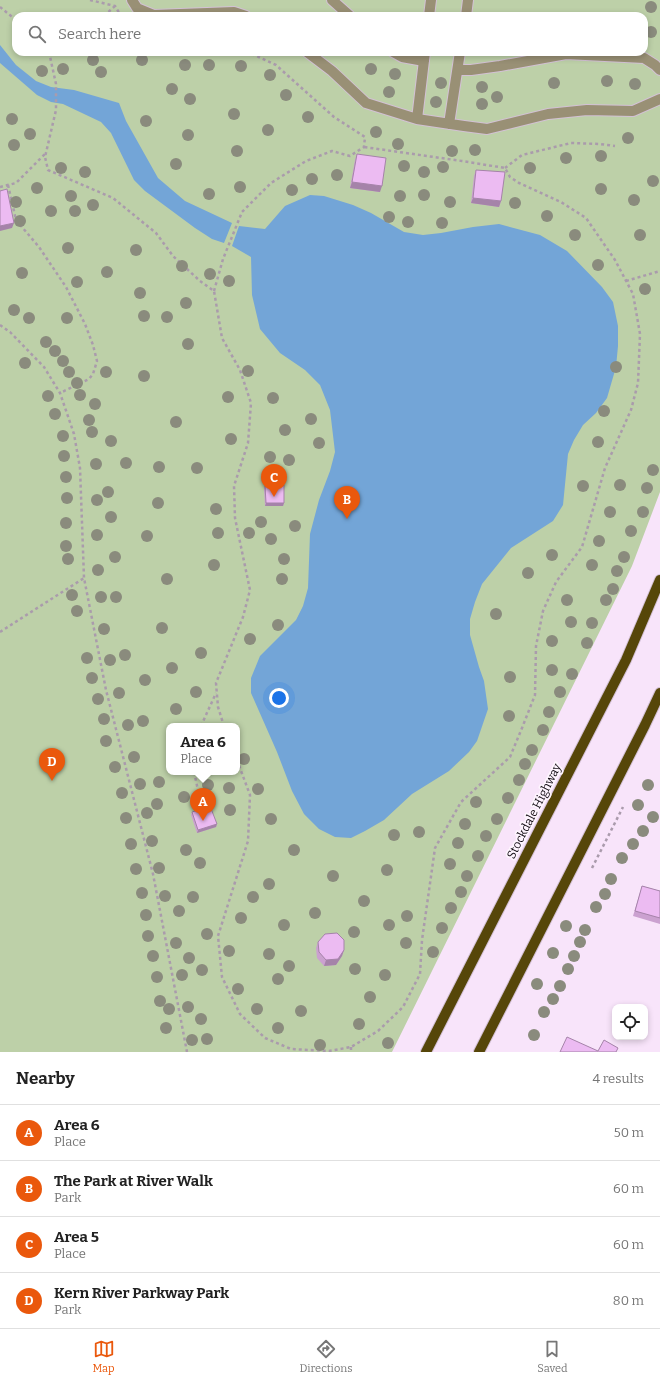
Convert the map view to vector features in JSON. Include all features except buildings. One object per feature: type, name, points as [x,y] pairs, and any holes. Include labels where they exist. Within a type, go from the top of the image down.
[{"type":"main road","name":"Stockdale Highway","points":[[426,1052],[626,660],[660,580]]},
{"type":"main road","points":[[479,1052],[660,693]]},
{"type":"lane","points":[[132,0],[136,8],[146,12]]},
{"type":"lane","points":[[332,0],[346,12]]},
{"type":"lane","points":[[430,12],[431,0]]},
{"type":"lane","points":[[466,12],[468,0]]},
{"type":"lane","points":[[312,56],[332,71],[366,102],[417,119],[487,129],[548,114],[587,110],[633,111],[660,100]]},
{"type":"lane","points":[[400,56],[424,56],[417,119]]},
{"type":"lane","points":[[449,124],[460,56]]},
{"type":"lane","points":[[458,70],[471,70],[500,66],[555,56]]},
{"type":"lane","points":[[605,56],[644,58],[660,70]]},
{"type":"path","points":[[90,0],[115,6],[119,12]]},
{"type":"path","points":[[108,12],[115,6]]},
{"type":"path","points":[[0,7],[12,17]]},
{"type":"path","points":[[49,56],[56,84],[56,110],[45,157],[48,170],[112,198],[156,233],[173,256],[200,281],[214,291]]},
{"type":"path","points":[[257,56],[276,65],[334,117],[365,137],[364,148]]},
{"type":"path","points":[[223,723],[218,706],[216,682],[243,617],[250,590],[235,518],[234,486],[248,443],[251,403],[240,370],[222,338],[214,291],[223,259],[242,212],[271,183],[306,161],[332,151],[350,156],[364,148],[505,168],[522,155],[571,143],[615,146]]},
{"type":"path","points":[[0,187],[16,183],[46,152]]},
{"type":"path","points":[[240,768],[250,795],[248,841],[218,936],[222,977],[240,1014],[264,1038],[291,1049],[329,1051],[351,1047],[378,1032],[403,1007],[414,988],[420,974],[422,940],[435,848],[461,802],[510,757],[535,695],[536,646],[543,611],[556,582],[582,547],[605,468],[631,410],[638,383],[640,334],[633,294],[615,260],[586,218],[561,202],[519,183],[510,176],[505,168]]},
{"type":"path","points":[[8,185],[16,220],[40,247],[66,287],[85,324],[93,345],[97,362],[93,374],[89,379],[60,394]]},
{"type":"path","points":[[626,281],[660,271]]},
{"type":"path","points":[[0,325],[10,332],[44,367],[60,394],[74,434],[80,468],[84,578],[106,690],[153,874],[187,1052]]},
{"type":"path","points":[[0,632],[84,578]]},
{"type":"path","points":[[202,723],[216,692]]},
{"type":"path","points":[[195,775],[200,799]]},
{"type":"path","points":[[351,1047],[352,1052]]},
{"type":"green space","points":[[0,0],[660,0],[660,492],[632,566],[392,1052],[0,1052]]},
{"type":"water","points":[[0,45],[16,65],[36,81],[51,87],[74,90],[119,103],[126,121],[158,178],[185,201],[232,223],[224,243],[212,239],[195,228],[145,191],[134,180],[111,133],[101,122],[63,104],[51,102],[37,95],[0,63]]},
{"type":"water","points":[[310,195],[324,196],[353,205],[371,213],[404,232],[423,235],[499,224],[540,235],[567,251],[602,287],[613,302],[618,326],[616,367],[607,398],[596,413],[583,425],[568,454],[563,505],[553,521],[511,548],[482,584],[475,602],[470,619],[470,635],[484,681],[488,709],[477,741],[469,752],[449,771],[412,794],[384,820],[351,838],[335,837],[319,829],[304,814],[292,791],[277,752],[251,693],[251,678],[260,656],[296,620],[303,606],[308,588],[310,534],[319,500],[330,471],[335,452],[330,410],[320,385],[305,370],[280,353],[260,329],[252,295],[251,257],[232,246],[239,226],[265,229],[285,206]]},
{"type":"place","name":"Area 5","points":[[274,497]]},
{"type":"place","name":"The Park at River Walk","points":[[347,519]]},
{"type":"place","name":"Kern River Parkway Park","points":[[52,781]]},
{"type":"place","name":"Area 6","points":[[203,821]]}]
